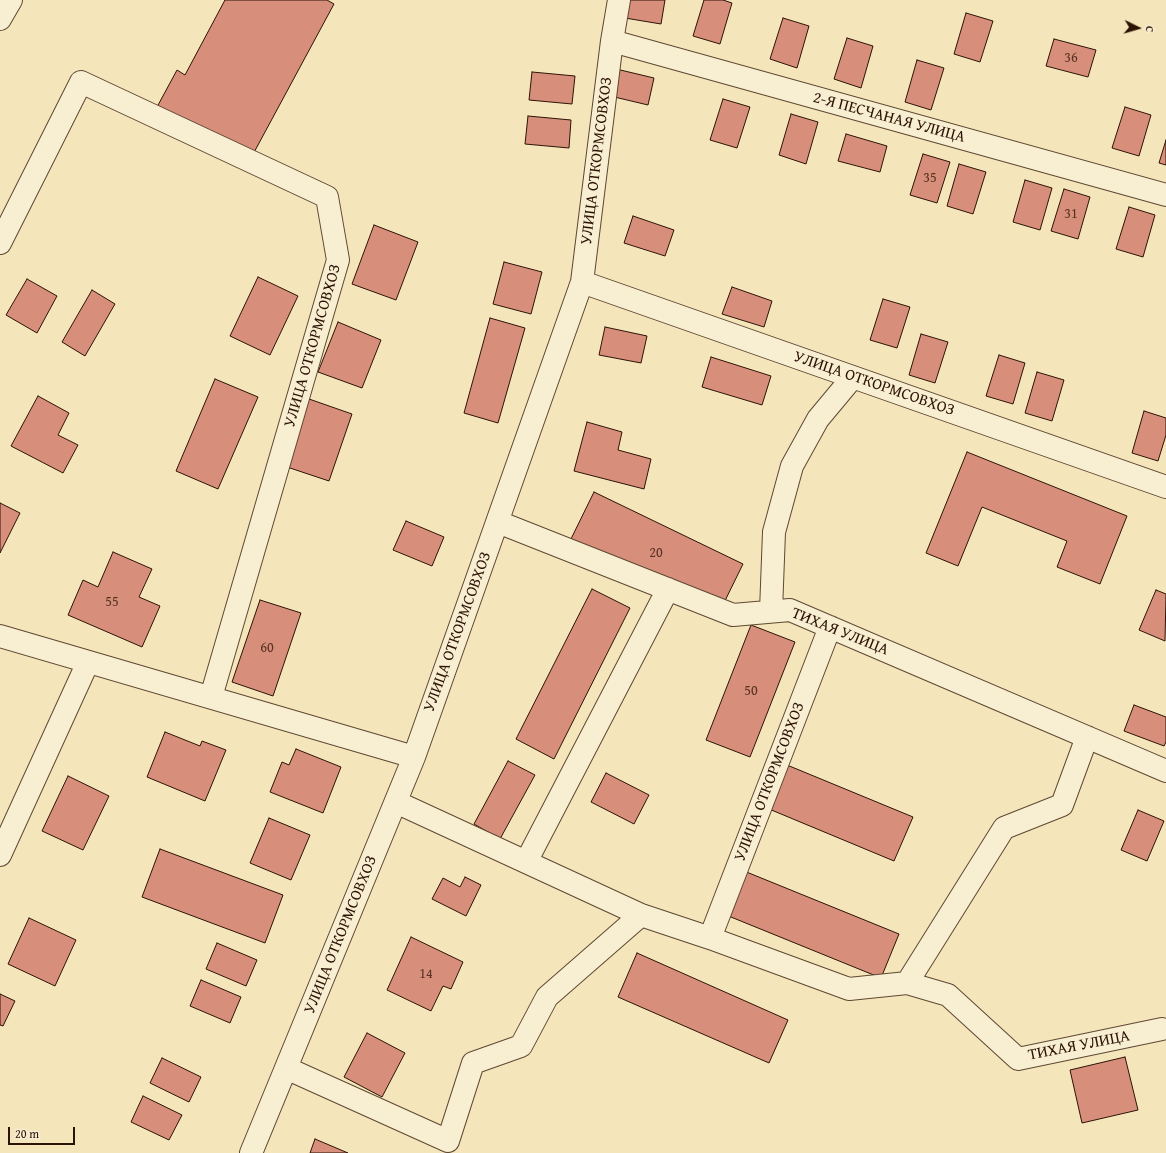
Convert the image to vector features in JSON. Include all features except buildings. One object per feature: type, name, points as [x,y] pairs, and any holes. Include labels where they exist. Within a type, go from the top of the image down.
[{"type":"street","points":[[0,19],[11,0]]},
{"type":"street","name":"УЛИЦА ОТКОРМСОВХОЗ","points":[[251,1153],[414,757],[582,282],[612,41],[619,0]]},
{"type":"street","name":"2-Я ПЕСЧАНАЯ УЛИЦА","points":[[612,41],[1166,195]]},
{"type":"street","name":"УЛИЦА ОТКОРМСОВХОЗ","points":[[0,243],[81,82],[327,197],[338,260],[211,697]]},
{"type":"street","name":"УЛИЦА ОТКОРМСОВХОЗ","points":[[582,282],[1166,487]]},
{"type":"street","points":[[771,612],[774,532],[792,466],[818,419],[853,377]]},
{"type":"street","name":"ТИХАЯ УЛИЦА","points":[[498,522],[733,615],[790,610],[1166,771]]},
{"type":"street","points":[[526,862],[668,589]]},
{"type":"street","name":"УЛИЦА ОТКОРМСОВХОЗ","points":[[710,938],[830,627]]},
{"type":"street","points":[[0,636],[414,757]]},
{"type":"street","points":[[0,855],[88,662]]},
{"type":"street","points":[[396,802],[641,914],[849,989],[907,983],[1004,828],[1062,805],[1087,737]]},
{"type":"street","points":[[286,1068],[448,1141],[473,1063],[521,1046],[547,997],[641,914]]},
{"type":"street","name":"ТИХАЯ УЛИЦА","points":[[907,983],[948,995],[1018,1059],[1162,1030]]}]
